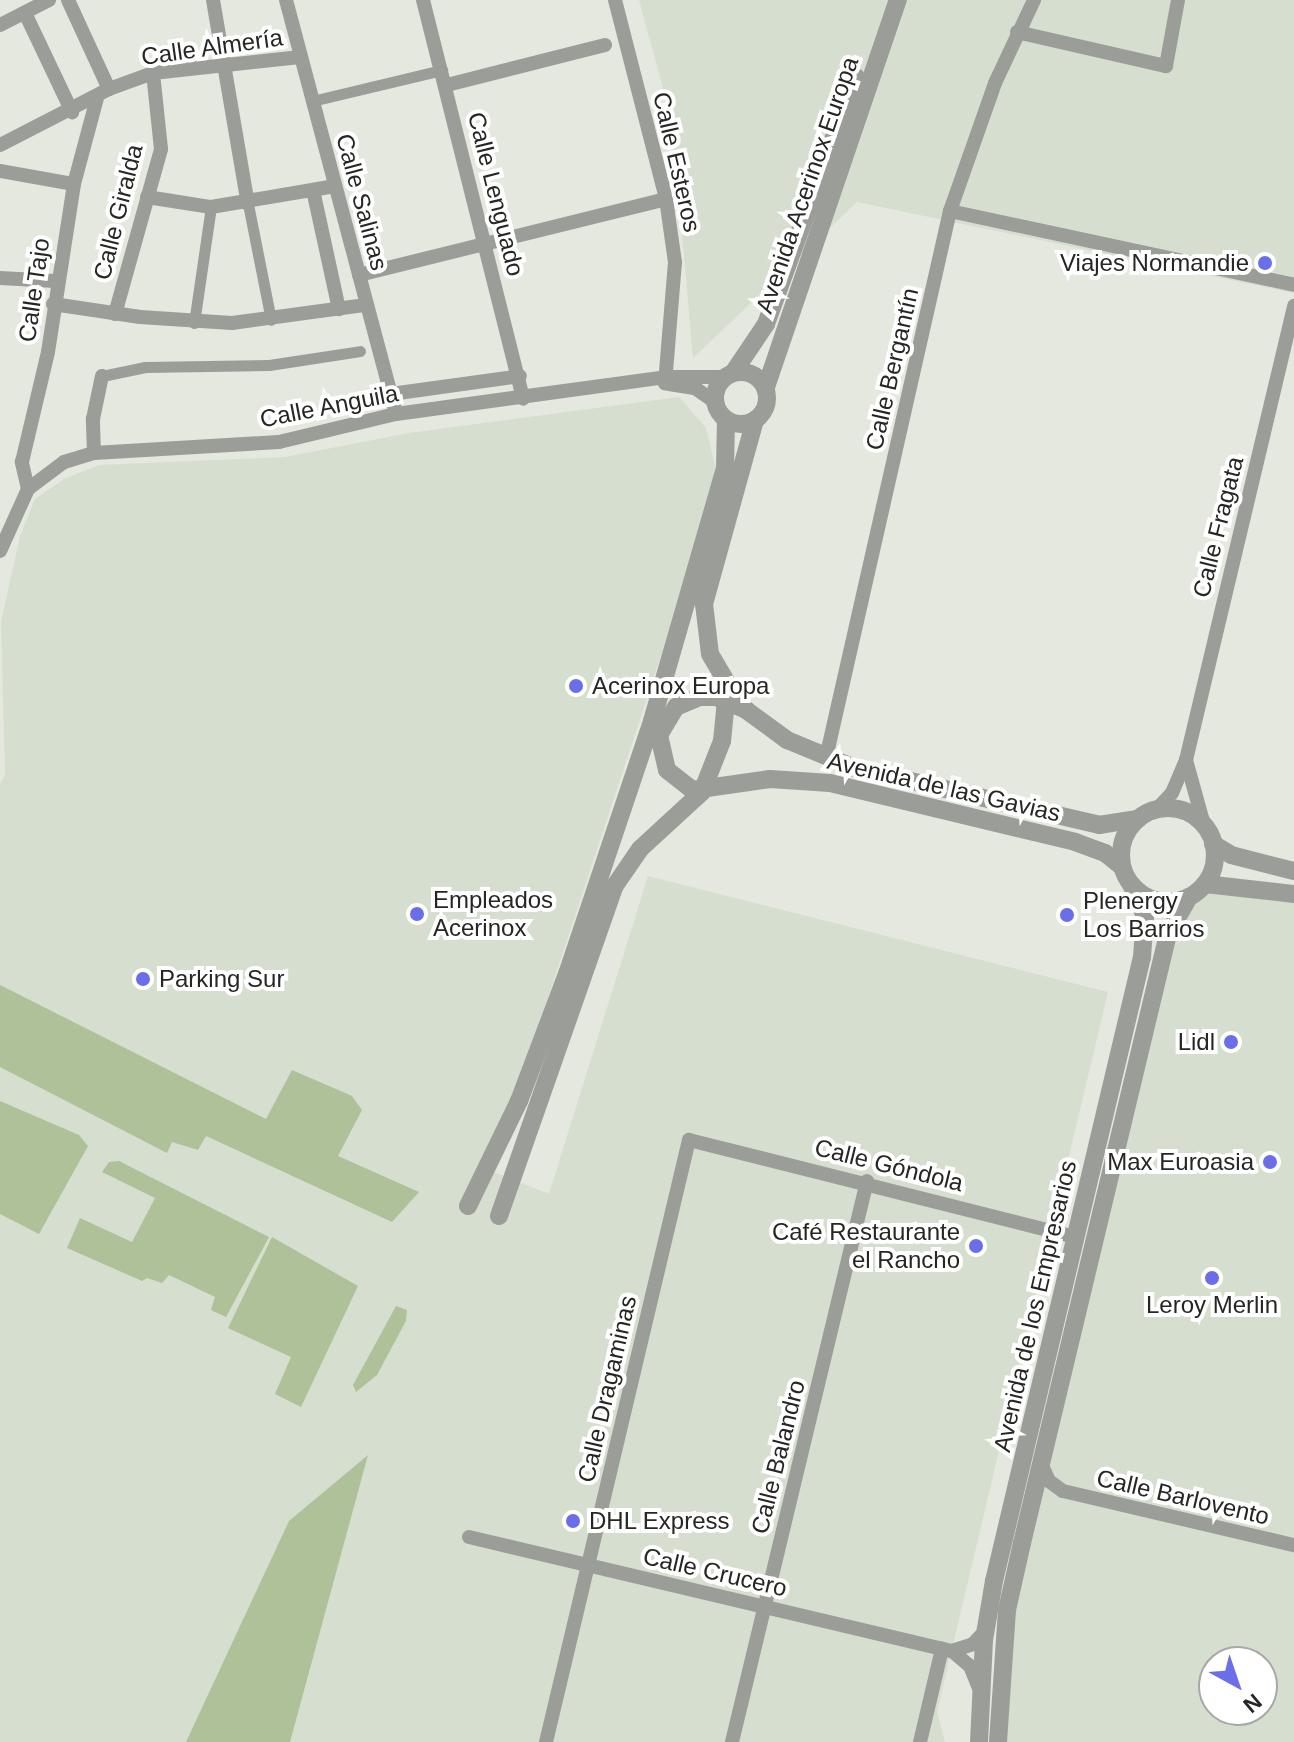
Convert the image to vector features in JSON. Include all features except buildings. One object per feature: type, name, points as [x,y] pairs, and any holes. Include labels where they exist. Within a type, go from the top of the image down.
[{"type":"street","points":[[0,25],[49,0]]},
{"type":"street","points":[[68,0],[103,94]]},
{"type":"street","points":[[213,0],[271,320]]},
{"type":"street","name":"Calle Salinas","points":[[286,0],[396,414]]},
{"type":"street","name":"Calle Lenguado","points":[[423,0],[520,376],[523,399]]},
{"type":"street","name":"Calle Esteros","points":[[615,0],[666,199],[675,262],[666,380]]},
{"type":"street","name":"Avenida Acerinox Europa","points":[[729,375],[766,324],[886,0]]},
{"type":"street","name":"Avenida Acerinox Europa","points":[[766,387],[898,0]]},
{"type":"street","name":"Calle Bergantín","points":[[826,758],[950,211],[1017,32],[1034,0]]},
{"type":"street","points":[[1017,32],[1166,66],[1178,0]]},
{"type":"street","points":[[25,13],[72,112]]},
{"type":"street","points":[[447,85],[605,45]]},
{"type":"street","name":"Calle Almería","points":[[0,145],[153,73],[300,57]]},
{"type":"street","points":[[312,101],[442,70]]},
{"type":"street","name":"Calle Giralda","points":[[115,314],[161,149],[153,73]]},
{"type":"street","name":"Calle Tajo","points":[[28,489],[22,462],[48,352],[55,281],[74,184],[103,94]]},
{"type":"street","points":[[0,171],[74,184]]},
{"type":"street","points":[[147,197],[211,207],[248,204],[335,186]]},
{"type":"street","points":[[313,190],[339,309]]},
{"type":"street","points":[[359,275],[666,199]]},
{"type":"street","points":[[194,323],[211,207]]},
{"type":"street","points":[[950,211],[1294,285]]},
{"type":"street","points":[[0,278],[55,281]]},
{"type":"street","points":[[53,304],[194,323],[271,320],[366,305]]},
{"type":"street","name":"Calle Fragata","points":[[1156,810],[1172,793],[1186,760],[1294,306]]},
{"type":"street","points":[[94,453],[93,419],[102,376],[145,367],[269,365],[360,351]]},
{"type":"street","points":[[468,1206],[519,1101],[604,863],[690,596],[725,468],[726,420],[715,402],[729,375],[752,373],[766,387],[765,409],[755,420],[705,592],[710,654],[727,694],[716,765],[702,792],[640,849],[614,887],[499,1216]]},
{"type":"street","name":"Calle Anguila","points":[[0,551],[28,489],[64,462],[94,453],[279,442],[396,414],[729,375]]},
{"type":"street","name":"Calle Anguila","points":[[391,394],[520,376]]},
{"type":"street","name":"Calle Anguila","points":[[666,380],[695,388],[715,402]]},
{"type":"street","points":[[726,420],[741,424],[755,420]]},
{"type":"street","points":[[604,863],[630,814],[657,738],[684,644],[690,596]]},
{"type":"street","points":[[702,792],[671,775],[657,738],[670,713],[685,701],[727,694]]},
{"type":"street","name":"Avenida de las Gavias","points":[[727,694],[787,740],[826,758],[1099,825],[1138,819]]},
{"type":"street","name":"Calle Fragata","points":[[1186,760],[1204,825]]},
{"type":"street","name":"Avenida de las Gavias","points":[[702,792],[770,779],[830,783],[1075,842],[1105,853],[1122,867]]},
{"type":"street","points":[[1156,810],[1187,812],[1204,825],[1213,844],[1213,864],[1205,884],[1189,897],[1158,901],[1131,885],[1122,867],[1125,836],[1138,819],[1156,810]]},
{"type":"street","points":[[1213,844],[1231,855],[1294,871]]},
{"type":"street","points":[[1205,884],[1294,894]]},
{"type":"street","name":"Avenida de los Empresarios","points":[[979,1742],[985,1631],[1146,930],[1131,885]]},
{"type":"street","name":"Avenida de los Empresarios","points":[[998,1742],[1007,1610],[1168,934],[1189,897]]},
{"type":"street","name":"Calle Góndola","points":[[689,1140],[867,1181],[1076,1237]]},
{"type":"street","name":"Calle Dragaminas","points":[[546,1742],[689,1140]]},
{"type":"street","name":"Calle Balandro","points":[[732,1742],[867,1181]]},
{"type":"street","name":"Calle Barlovento","points":[[1041,1463],[1049,1481],[1063,1491],[1294,1545]]},
{"type":"street","name":"Calle Barlovento","points":[[1031,1505],[1063,1491]]},
{"type":"street","name":"Calle Crucero","points":[[469,1537],[947,1650]]},
{"type":"street","points":[[947,1650],[973,1644],[985,1631]]},
{"type":"street","points":[[947,1650],[970,1666],[980,1688]]},
{"type":"street","points":[[920,1742],[947,1650]]},
{"type":"shaded area","points":[[639,0],[1294,0],[1294,293],[857,202],[693,358],[672,121]]},
{"type":"shaded area","points":[[679,397],[706,428],[716,470],[697,547],[540,1022],[484,1168],[549,1194],[648,876],[1108,992],[937,1712],[945,1742],[0,1742],[0,784],[5,775],[1,622],[20,536],[35,499],[64,479],[99,465],[285,457],[409,433]]},
{"type":"shaded area","points":[[1205,884],[1294,896],[1294,1742],[998,1742],[1001,1661],[1155,986],[1189,897]]},
{"type":"green space","points":[[0,985],[266,1119],[292,1070],[352,1096],[362,1110],[338,1156],[419,1192],[392,1222],[206,1136],[198,1150],[172,1142],[167,1153],[0,1067]]},
{"type":"green space","points":[[0,1101],[79,1135],[88,1146],[39,1234],[0,1214]]},
{"type":"green space","points":[[119,1161],[269,1237],[226,1317],[211,1310],[215,1297],[169,1275],[162,1283],[147,1278],[142,1281],[67,1248],[80,1218],[132,1242],[155,1198],[102,1172],[109,1162]]},
{"type":"green space","points":[[272,1237],[358,1286],[301,1407],[275,1394],[291,1357],[228,1328]]},
{"type":"green space","points":[[396,1306],[407,1310],[406,1321],[377,1375],[356,1392],[353,1385]]},
{"type":"green space","points":[[368,1455],[290,1742],[186,1742],[289,1521]]},
{"type":"place","name":"Viajes Normandie","points":[[1265,263]]},
{"type":"place","name":"Acerinox Europa","points":[[576,686]]},
{"type":"place","name":"Empleados Acerinox","points":[[417,914]]},
{"type":"place","name":"Plenergy Los Barrios","points":[[1067,915]]},
{"type":"place","name":"Parking Sur","points":[[143,979]]},
{"type":"place","name":"Lidl","points":[[1231,1042]]},
{"type":"place","name":"Max Euroasia","points":[[1270,1162]]},
{"type":"place","name":"Café Restaurante el Rancho","points":[[976,1246]]},
{"type":"place","name":"Leroy Merlin","points":[[1212,1278]]},
{"type":"place","name":"DHL Express","points":[[573,1521]]}]
